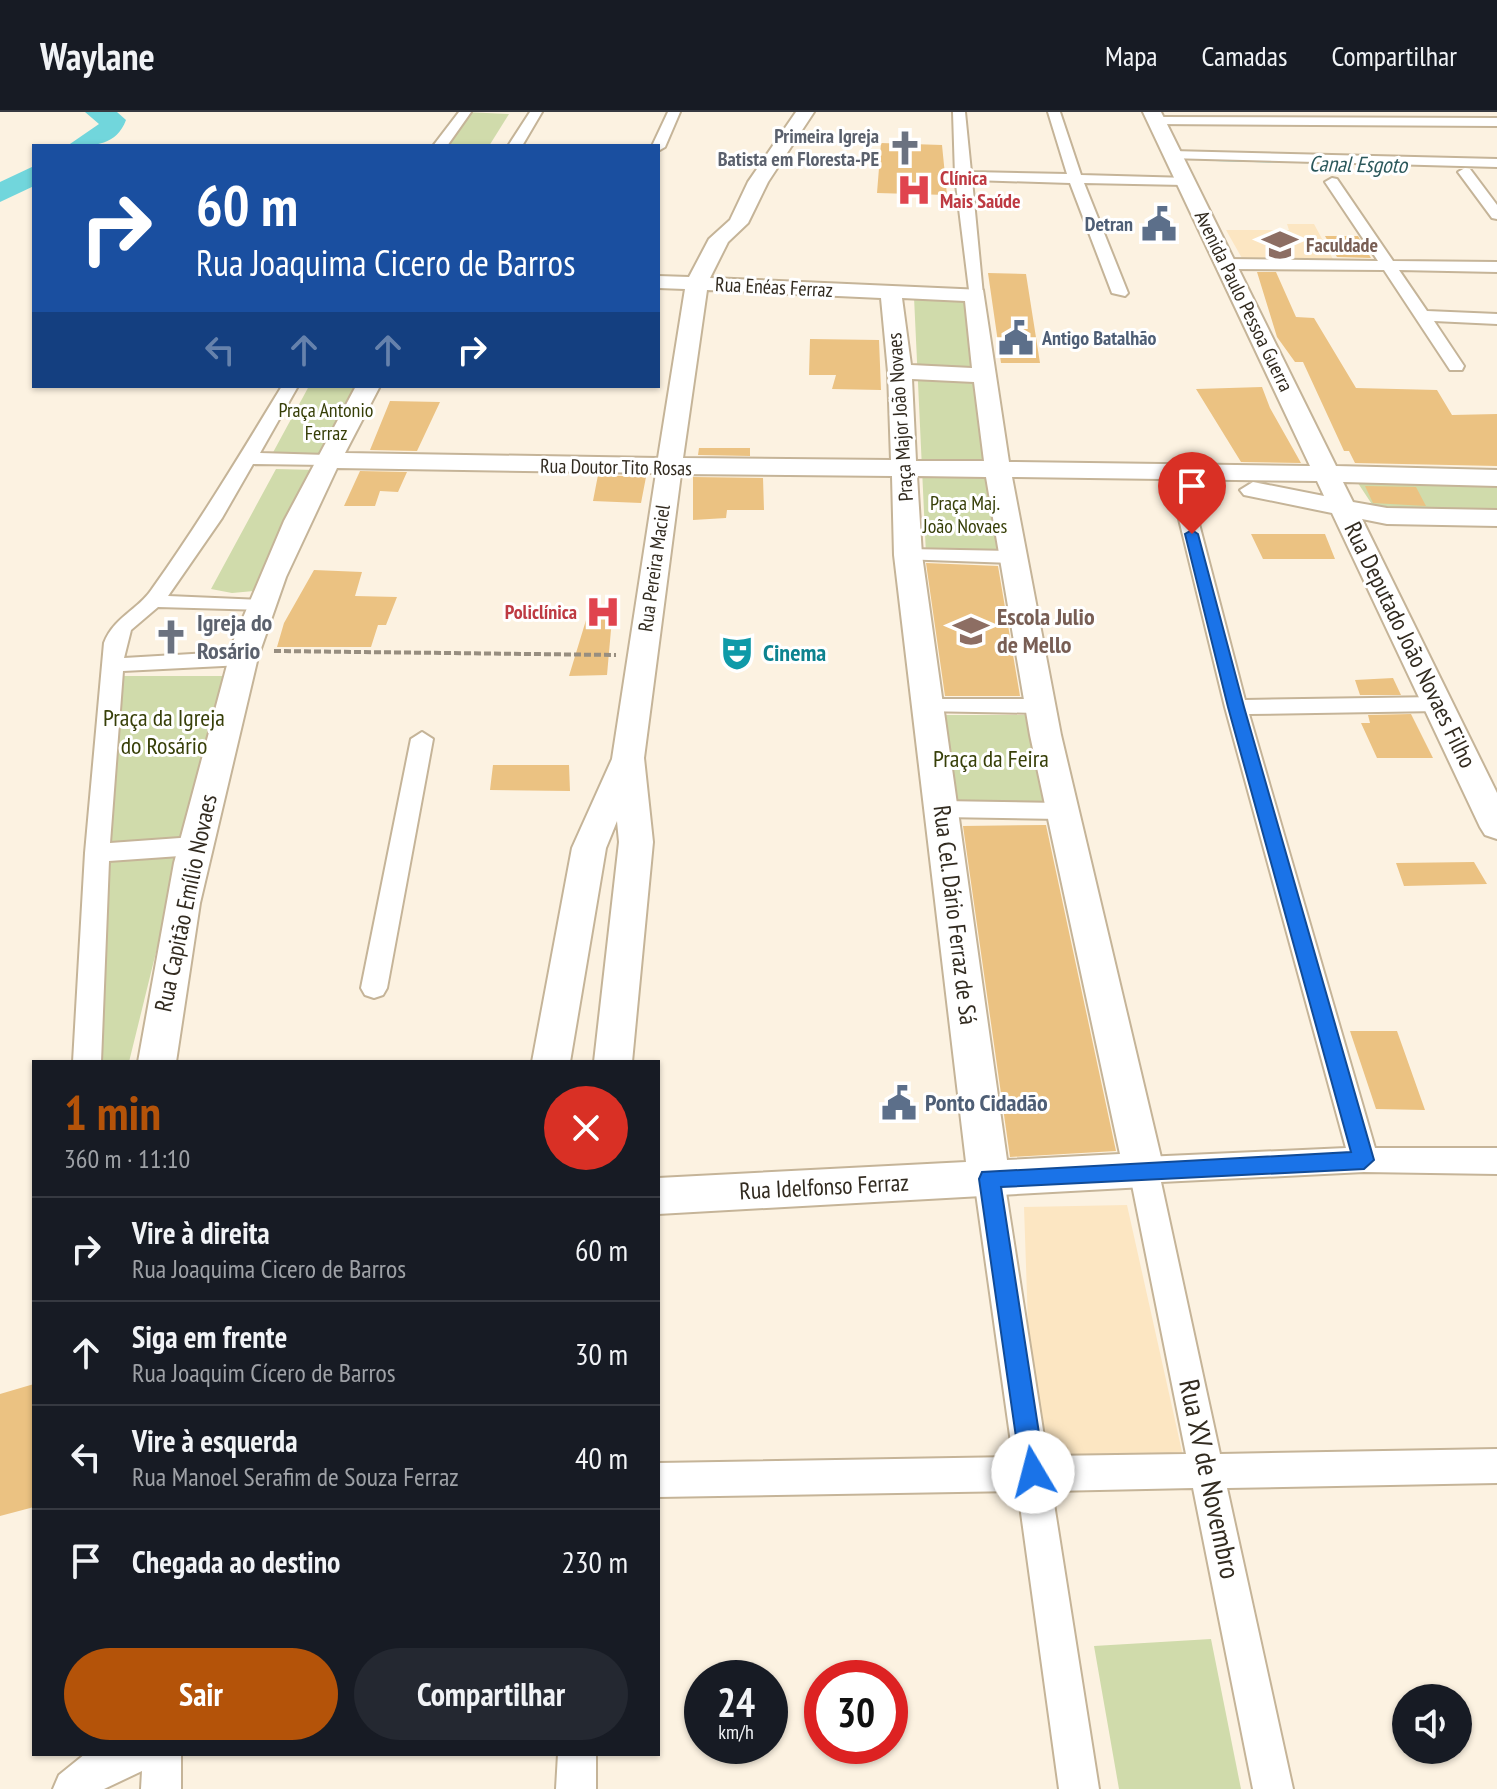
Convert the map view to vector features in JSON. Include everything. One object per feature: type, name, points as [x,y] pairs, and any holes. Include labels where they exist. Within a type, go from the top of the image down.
[{"type":"street","points":[[441,144],[465,112]]},
{"type":"street","points":[[516,144],[536,112]]},
{"type":"street","points":[[659,144],[674,112]]},
{"type":"street","name":"Rua Pereira Maciel","points":[[613,1060],[636,842],[628,758],[697,283],[719,239],[741,233],[758,182],[805,112]]},
{"type":"street","points":[[959,112],[962,176],[983,375],[1012,557],[1060,811],[1144,1170],[1364,1160],[1497,1161]]},
{"type":"street","points":[[1054,112],[1076,180],[1120,293]]},
{"type":"street","points":[[1154,116],[1401,117],[1497,122]]},
{"type":"street","name":"Avenida Paulo Pessoa Guerra","points":[[1154,116],[1336,490]]},
{"type":"street","points":[[1172,155],[1497,163]]},
{"type":"street","points":[[1465,172],[1497,215]]},
{"type":"street","points":[[962,176],[1184,181]]},
{"type":"street","points":[[1332,182],[1456,366]]},
{"type":"street","points":[[1226,264],[1497,267]]},
{"type":"street","name":"Rua Enéas Ferraz","points":[[660,282],[697,283],[734,278],[891,293],[975,295]]},
{"type":"street","name":"Praça Major João Novaes","points":[[891,293],[900,372],[908,555]]},
{"type":"street","points":[[1422,316],[1497,319]]},
{"type":"street","points":[[900,372],[983,375]]},
{"type":"street","points":[[87,1060],[97,853],[115,638],[122,626],[154,601],[249,458],[289,388]]},
{"type":"street","name":"Rua Capitão Emílio Novaes","points":[[157,1060],[164,996],[194,846],[245,654],[261,606],[327,460],[367,388]]},
{"type":"street","points":[[249,458],[327,460]]},
{"type":"street","name":"Rua Doutor Tito Rosas","points":[[327,460],[668,469],[1136,471],[1336,490]]},
{"type":"street","points":[[1176,474],[1236,707],[1364,1160]]},
{"type":"street","points":[[1336,490],[1497,478]]},
{"type":"street","points":[[1336,490],[1400,517],[1497,518]]},
{"type":"street","name":"Rua Deputado João Novaes Filho","points":[[1336,490],[1497,827]]},
{"type":"street","points":[[908,555],[1012,557]]},
{"type":"street","name":"Rua Cel. Dário Ferraz de Sá","points":[[908,555],[989,1179]]},
{"type":"street","points":[[154,601],[261,606]]},
{"type":"street","points":[[113,665],[245,654]]},
{"type":"street","points":[[1236,707],[1439,704]]},
{"type":"street","points":[[927,706],[1039,706]]},
{"type":"street","points":[[374,988],[422,739]]},
{"type":"street","name":"Rua Pereira Maciel","points":[[551,1060],[562,983],[589,848],[628,758]]},
{"type":"street","points":[[941,809],[1060,811]]},
{"type":"street","points":[[97,853],[194,846]]},
{"type":"street","points":[[562,983],[623,984]]},
{"type":"street","name":"Rua Idelfonso Ferraz","points":[[660,1196],[1144,1170]]},
{"type":"street","name":"Rua XV de Novembro","points":[[1144,1170],[1273,1789]]},
{"type":"street","points":[[989,1179],[1079,1789]]},
{"type":"street","points":[[660,1480],[1497,1466]]},
{"type":"street","points":[[94,1775],[133,1756]]},
{"type":"street","points":[[161,1789],[162,1756]]},
{"type":"street","points":[[576,1789],[577,1756]]},
{"type":"path","points":[[245,654],[641,655]]},
{"type":"shaded area","name":"Faculdade","points":[[1287,224],[1314,224],[1334,261],[1243,260],[1226,230],[1289,230]]},
{"type":"shaded area","points":[[1127,1205],[1183,1456],[1033,1472],[1024,1207]]},
{"type":"green space","points":[[464,112],[509,114],[490,144],[443,144]]},
{"type":"green space","name":"Praça Maj. João Novaes","points":[[914,297],[973,300],[1012,557],[926,555]]},
{"type":"green space","name":"Praça Antonio Ferraz","points":[[308,388],[379,388],[343,460],[270,458]]},
{"type":"green space","points":[[276,469],[316,470],[254,591],[232,593],[211,589]]},
{"type":"green space","points":[[1352,474],[1497,476],[1497,517],[1379,515]]},
{"type":"green space","name":"Praça da Igreja do Rosário","points":[[123,676],[224,676],[129,1060],[95,1060]]},
{"type":"green space","name":"Praça da Feira","points":[[939,715],[1031,715],[1047,805],[949,803]]},
{"type":"green space","points":[[1211,1639],[1241,1789],[1119,1789],[1094,1646]]},
{"type":"water","name":"Canal Esgoto","points":[[1215,161],[1497,166],[1497,168]]},
{"type":"building","points":[[881,143],[942,145],[947,195],[877,193]]},
{"type":"building","points":[[1325,236],[1358,236],[1371,258],[1337,257]]},
{"type":"building","points":[[1257,272],[1276,272],[1296,317],[1314,318],[1356,388],[1437,390],[1452,415],[1497,414],[1497,466],[1355,463],[1349,451],[1344,451],[1303,362],[1295,362],[1277,337]]},
{"type":"building","points":[[988,273],[1026,274],[1040,363],[1001,363]]},
{"type":"building","points":[[810,339],[879,340],[881,390],[832,389],[836,375],[809,375]]},
{"type":"building","points":[[1262,387],[1270,408],[1301,463],[1241,462],[1196,389]]},
{"type":"building","points":[[390,401],[440,402],[417,451],[370,450]]},
{"type":"building","points":[[699,448],[750,448],[750,456],[698,455]]},
{"type":"building","points":[[360,471],[407,472],[398,492],[380,491],[375,506],[344,506]]},
{"type":"building","points":[[598,475],[646,477],[641,503],[593,501]]},
{"type":"building","points":[[693,477],[763,478],[764,510],[727,510],[726,518],[693,520]]},
{"type":"building","points":[[1365,486],[1416,487],[1426,506],[1373,503]]},
{"type":"building","points":[[1251,534],[1325,534],[1335,559],[1263,559]]},
{"type":"building","name":"Escola Julio de Mello","points":[[926,563],[998,566],[1020,696],[945,696]]},
{"type":"building","points":[[314,570],[362,572],[355,596],[397,597],[386,625],[378,625],[371,647],[277,647],[284,623]]},
{"type":"building","points":[[590,607],[613,607],[607,675],[569,676]]},
{"type":"building","points":[[1393,678],[1401,695],[1360,695],[1355,680]]},
{"type":"building","points":[[1411,714],[1433,758],[1377,758],[1361,723],[1370,723],[1368,715]]},
{"type":"building","points":[[493,765],[569,765],[570,791],[490,790]]},
{"type":"building","points":[[1046,825],[1116,1151],[1010,1157],[963,826]]},
{"type":"building","points":[[1474,862],[1487,884],[1404,886],[1396,863]]},
{"type":"building","points":[[1350,1031],[1397,1031],[1425,1110],[1376,1109]]},
{"type":"building","points":[[32,1385],[32,1508],[0,1516],[0,1394]]},
{"type":"waterway","points":[[83,144],[110,128],[113,120],[98,112]]},
{"type":"waterway","points":[[0,194],[32,175]]},
{"type":"place","name":"Primeira Igreja Batista em Floresta-PE","points":[[905,148]]},
{"type":"place","name":"Clínica Mais Saúde","points":[[914,190]]},
{"type":"place","name":"Detran","points":[[1159,224]]},
{"type":"place","name":"Faculdade","points":[[1280,245]]},
{"type":"place","name":"Antigo Batalhão","points":[[1016,338]]},
{"type":"place","name":"Policlínica","points":[[603,612]]},
{"type":"place","name":"Escola Julio de Mello","points":[[971,631]]},
{"type":"place","name":"Igreja do Rosário","points":[[171,637]]},
{"type":"place","name":"Cinema","points":[[737,653]]},
{"type":"place","name":"Ponto Cidadão","points":[[899,1103]]},
{"type":"route","points":[[1033,1472],[989,1179],[1364,1160],[1236,707],[1192,534]]}]
